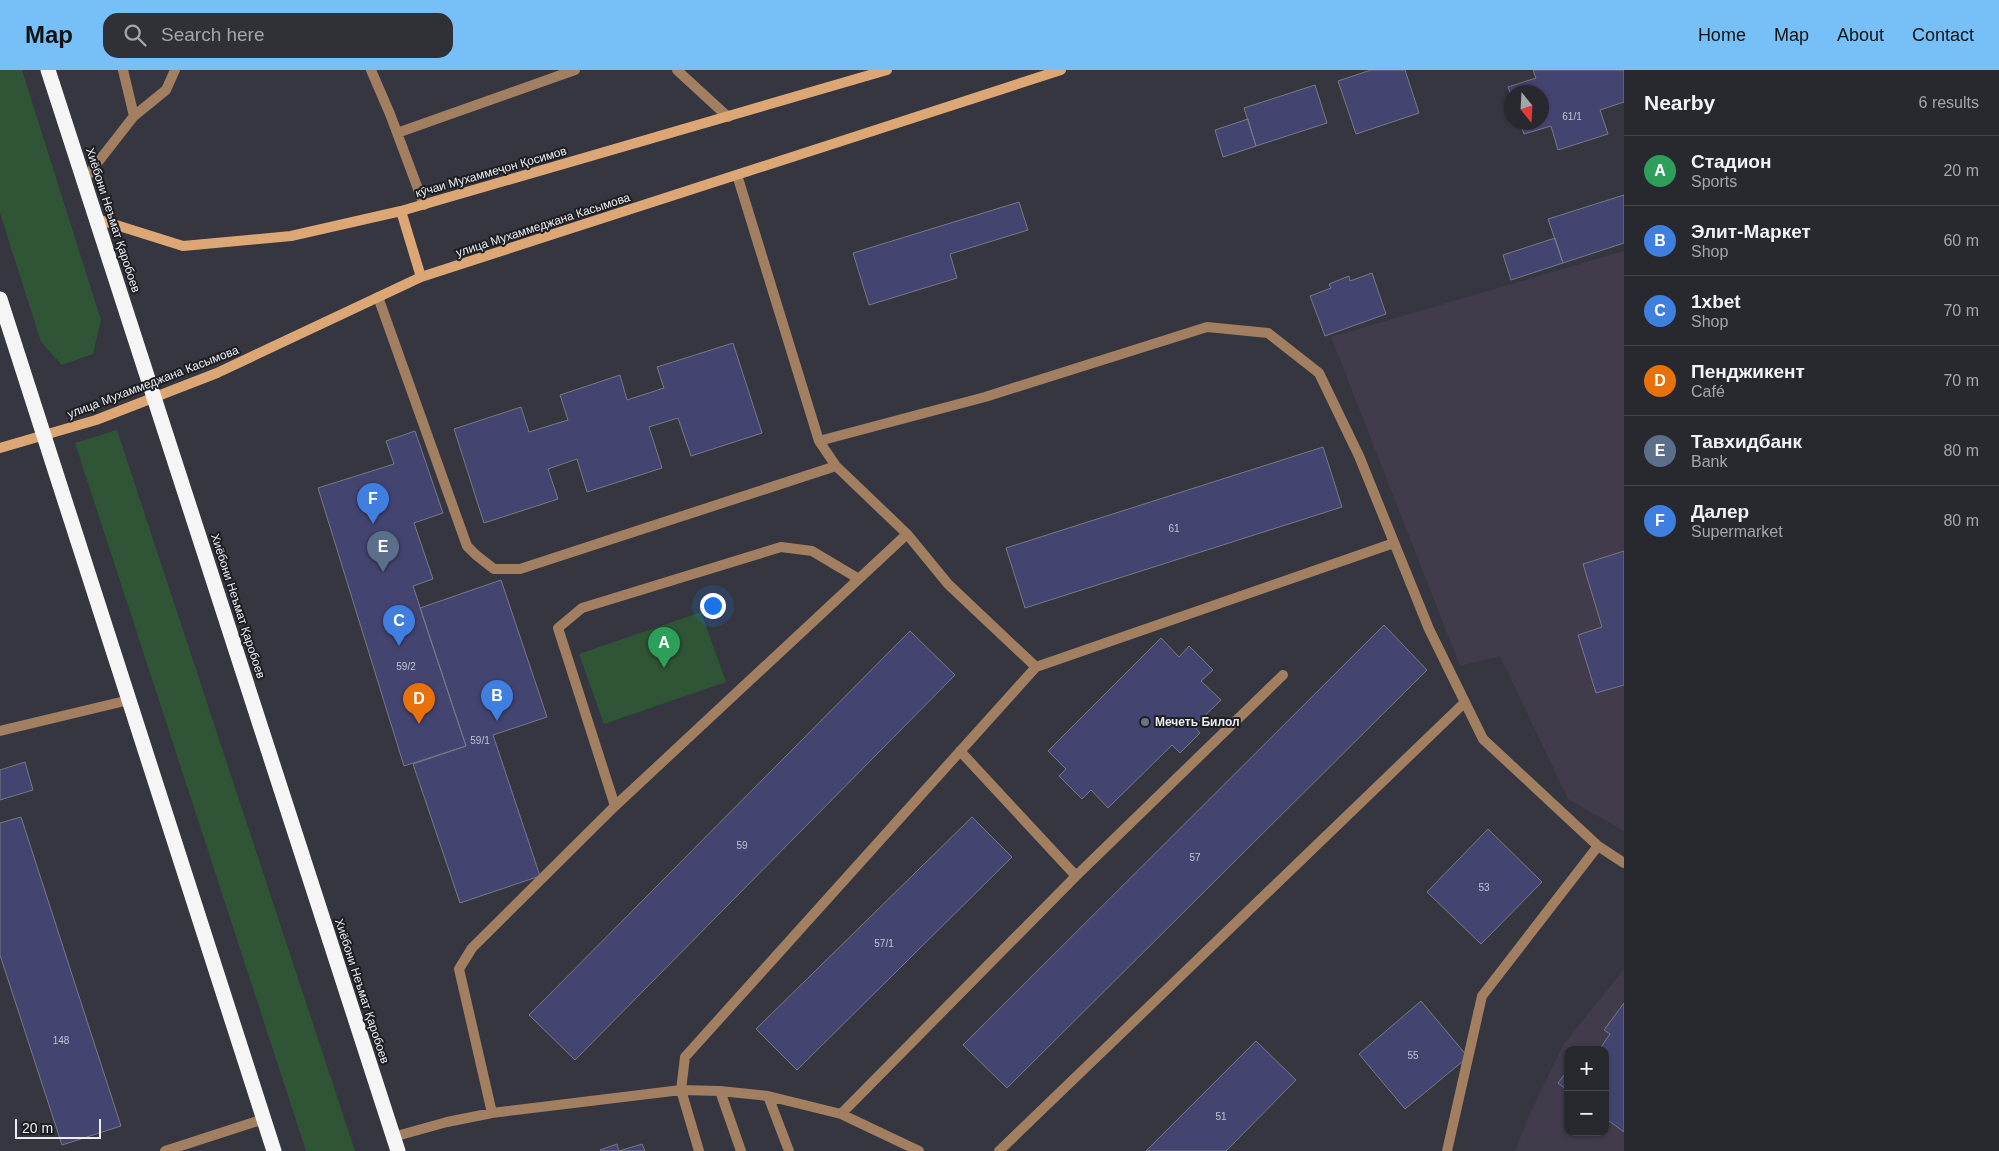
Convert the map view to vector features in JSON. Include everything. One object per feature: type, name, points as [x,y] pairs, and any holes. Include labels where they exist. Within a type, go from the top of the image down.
[{"type":"highway","name":"Хиёбони Неъмат Қаробоев","points":[[48,70],[396,1144]]},
{"type":"highway","points":[[0,300],[274,1151]]},
{"type":"main road","name":"кӯчаи Мухаммеҷон Қосимов","points":[[97,219],[183,246],[291,236],[424,205],[887,70]]},
{"type":"main road","name":"улица Мухаммеджана Касымова","points":[[0,448],[96,420],[217,373],[420,277],[1061,70]]},
{"type":"main road","points":[[401,211],[420,277]]},
{"type":"street","points":[[123,70],[134,116]]},
{"type":"street","points":[[84,180],[134,116],[166,90],[175,70]]},
{"type":"street","points":[[371,70],[424,205]]},
{"type":"street","points":[[397,134],[575,70]]},
{"type":"street","points":[[677,70],[728,117]]},
{"type":"street","points":[[737,175],[819,441],[836,466],[906,534],[948,584],[1036,666]]},
{"type":"street","points":[[378,297],[467,546],[476,556],[494,569],[520,569],[836,466]]},
{"type":"street","points":[[819,441],[985,397],[1207,327],[1268,333],[1319,374],[1360,456],[1428,630],[1483,739],[1598,846],[1624,863]]},
{"type":"street","points":[[492,1114],[459,969],[472,948],[615,806],[906,534]]},
{"type":"street","points":[[699,1151],[681,1090],[686,1057],[1036,666],[1394,543]]},
{"type":"street","points":[[615,806],[558,628],[582,608],[781,547],[812,551],[859,579]]},
{"type":"street","points":[[841,1114],[1076,876],[1283,675]]},
{"type":"street","points":[[0,731],[129,700]]},
{"type":"street","points":[[999,1151],[1462,706]]},
{"type":"street","points":[[960,751],[1076,876]]},
{"type":"street","points":[[1447,1151],[1482,996],[1598,846]]},
{"type":"street","points":[[396,1144],[447,1122],[492,1114],[681,1090],[720,1091],[768,1096],[841,1114],[919,1151]]},
{"type":"street","points":[[720,1091],[741,1151]]},
{"type":"street","points":[[768,1096],[789,1151]]},
{"type":"street","points":[[165,1151],[264,1119]]},
{"type":"shaded area","points":[[1624,251],[1624,831],[1568,799],[1500,656],[1460,666],[1331,337]]},
{"type":"shaded area","points":[[1624,969],[1624,1151],[1515,1151],[1527,1120],[1563,1045]]},
{"type":"green space","points":[[0,70],[22,70],[101,320],[93,354],[62,365],[41,342],[0,213]]},
{"type":"green space","points":[[117,430],[355,1151],[306,1151],[75,443]]},
{"type":"green space","points":[[701,612],[726,682],[604,724],[579,654]]},
{"type":"building","points":[[1371,70],[1405,70],[1419,113],[1356,134],[1338,81]]},
{"type":"building","points":[[1533,70],[1624,70],[1624,102],[1600,110],[1608,134],[1558,150],[1551,126],[1549,127],[1549,85],[1514,85],[1536,78]]},
{"type":"building","points":[[1315,85],[1327,123],[1256,146],[1244,108]]},
{"type":"building","points":[[1248,119],[1256,146],[1223,157],[1215,130]]},
{"type":"building","points":[[1523,130],[1538,130],[1524,134]]},
{"type":"building","points":[[1624,195],[1624,243],[1563,263],[1548,219]]},
{"type":"building","points":[[1019,202],[1028,230],[950,254],[957,278],[869,305],[853,253]]},
{"type":"building","points":[[1555,238],[1563,263],[1511,280],[1503,255]]},
{"type":"building","points":[[1372,273],[1386,314],[1325,336],[1310,296],[1331,288],[1329,284],[1349,276],[1350,281]]},
{"type":"building","points":[[733,343],[762,433],[691,456],[678,418],[649,427],[662,468],[587,492],[577,459],[548,469],[558,499],[484,523],[454,429],[521,407],[529,432],[568,420],[560,395],[620,375],[627,400],[664,388],[657,367]]},
{"type":"building","points":[[415,431],[443,513],[414,523],[433,579],[413,586],[466,746],[404,766],[318,488],[394,464],[386,441]]},
{"type":"building","points":[[1323,447],[1342,507],[1025,608],[1006,548]]},
{"type":"building","points":[[1624,551],[1624,685],[1596,693],[1578,635],[1602,627],[1583,564]]},
{"type":"building","points":[[501,580],[547,717],[493,735],[540,876],[460,903],[413,764],[466,746],[420,608]]},
{"type":"building","points":[[1384,625],[1427,670],[1007,1088],[963,1045]]},
{"type":"building","points":[[910,631],[955,675],[575,1060],[529,1015]]},
{"type":"building","points":[[1161,638],[1179,657],[1189,646],[1213,670],[1201,681],[1221,700],[1194,726],[1200,733],[1180,753],[1172,745],[1108,808],[1091,790],[1082,799],[1059,776],[1066,769],[1048,751]]},
{"type":"building","points":[[25,762],[33,790],[0,800],[0,770]]},
{"type":"building","points":[[21,817],[121,1126],[62,1145],[0,955],[0,823]]},
{"type":"building","points":[[972,817],[1012,857],[797,1070],[756,1029]]},
{"type":"building","points":[[1488,829],[1542,882],[1481,944],[1427,892]]},
{"type":"building","points":[[1421,1001],[1468,1057],[1405,1109],[1359,1054]]},
{"type":"building","points":[[1624,1003],[1624,1132],[1609,1121],[1609,1046],[1602,1046],[1610,1034],[1604,1030]]},
{"type":"building","points":[[1256,1041],[1296,1080],[1226,1151],[1146,1151]]},
{"type":"building","points":[[1564,1075],[1564,1088],[1558,1083]]},
{"type":"building","points":[[617,1144],[619,1151],[600,1150]]},
{"type":"building","points":[[642,1144],[645,1151],[619,1151]]},
{"type":"place","name":"Далер","points":[[373,524]]},
{"type":"place","name":"Тавхидбанк","points":[[383,572]]},
{"type":"place","name":"1xbet","points":[[399,646]]},
{"type":"place","name":"Стадион","points":[[664,668]]},
{"type":"place","name":"Элит-Маркет","points":[[497,721]]},
{"type":"place","name":"Мечеть Билол","points":[[1145,722]]},
{"type":"place","name":"Пенджикент","points":[[419,724]]}]
